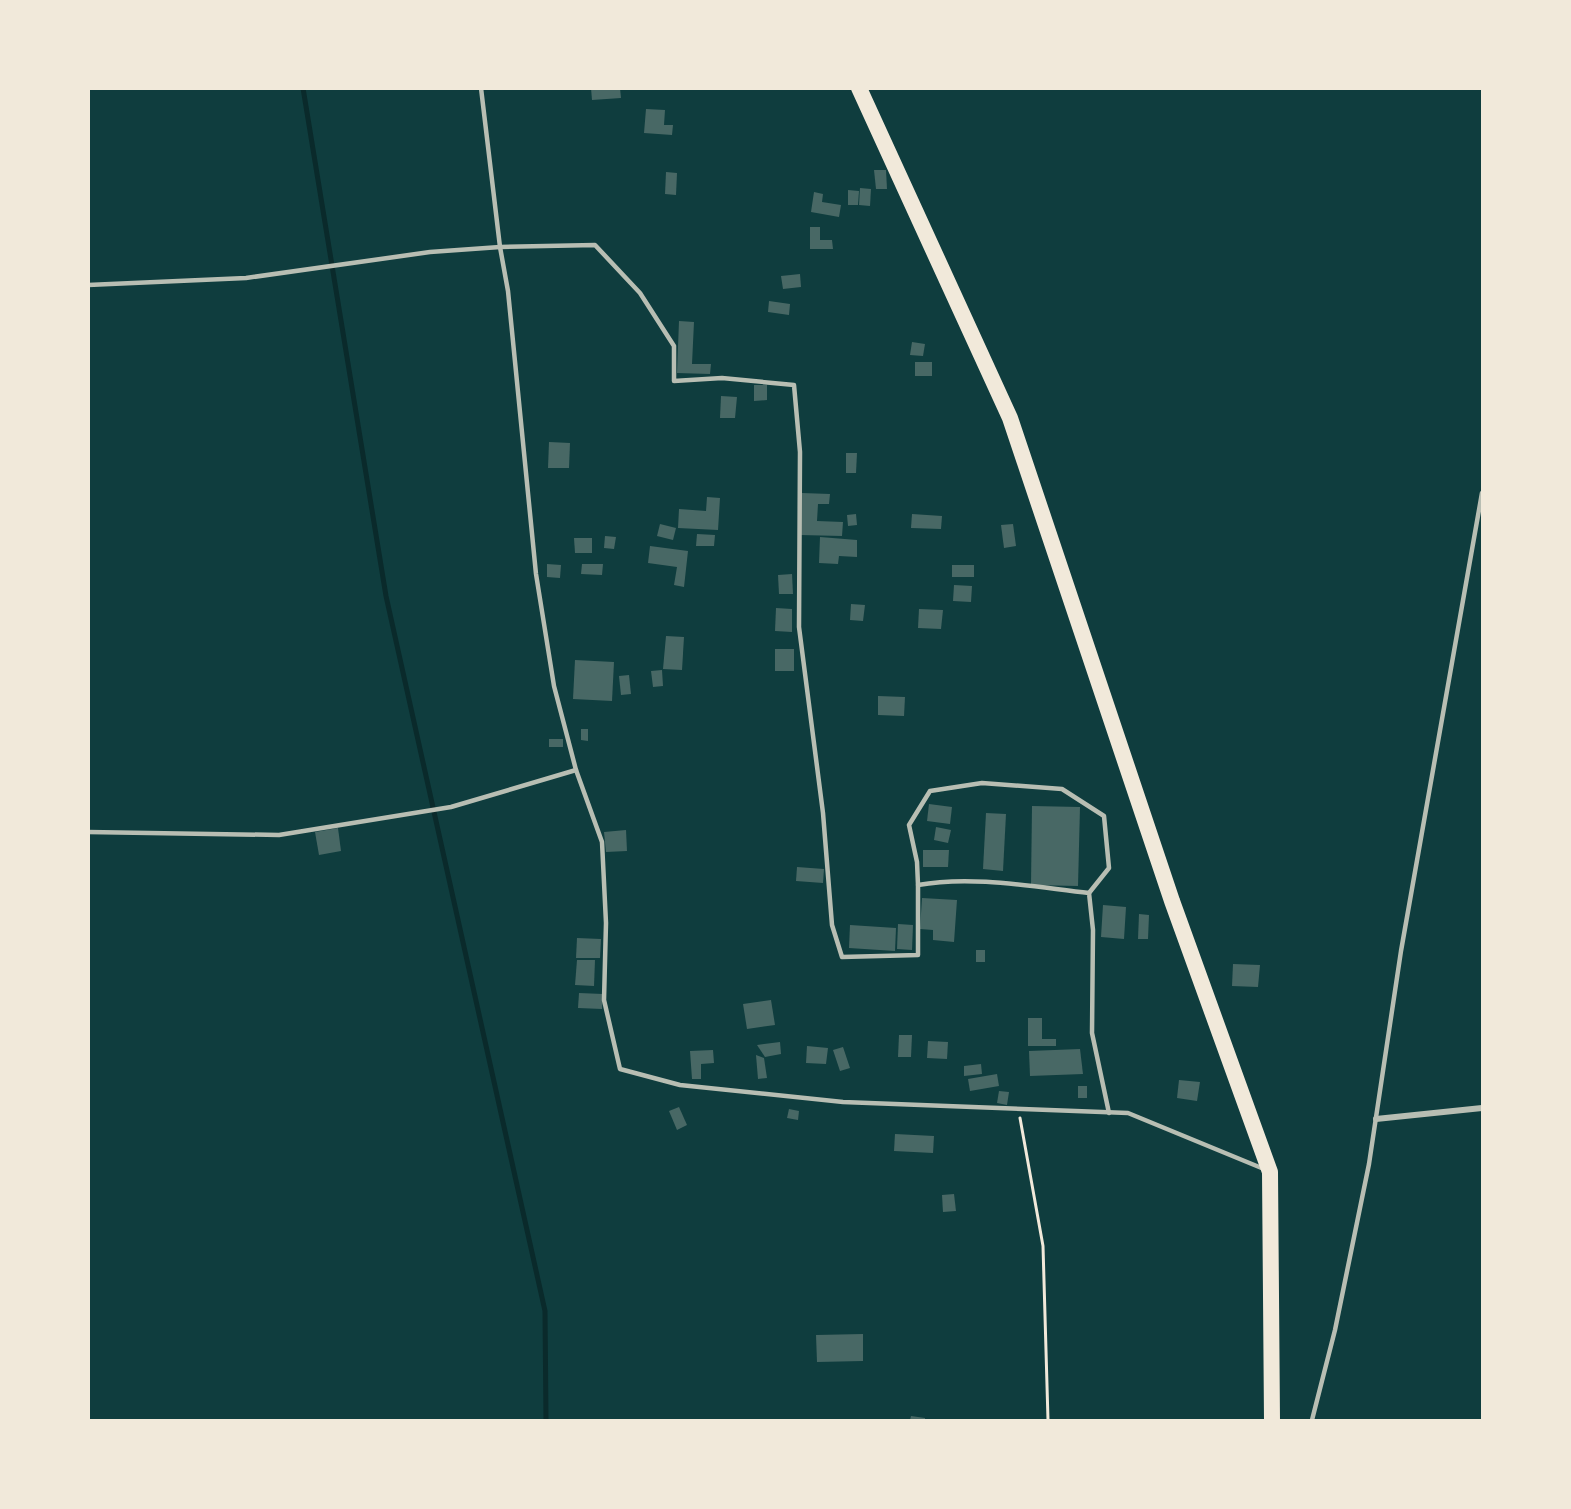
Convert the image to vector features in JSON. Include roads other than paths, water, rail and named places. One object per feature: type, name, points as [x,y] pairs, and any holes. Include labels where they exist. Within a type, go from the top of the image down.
[{"type":"highway","points":[[859,88],[1010,418],[1172,901],[1270,1172],[1272,1420]]},
{"type":"street","points":[[1376,1119],[1482,1108]]},
{"type":"lane","points":[[481,88],[500,247],[508,291],[536,574],[554,686],[576,770],[602,842],[606,923],[604,1000],[620,1069],[680,1085],[797,1097],[1019,1110],[1128,1113],[1270,1172]]},
{"type":"lane","points":[[88,285],[246,278],[430,252],[500,247],[595,245],[640,293],[674,346],[674,381],[723,378],[794,385],[800,452],[799,627],[823,813],[832,925],[842,957],[918,955],[917,862],[909,825],[930,791],[982,783],[1062,789],[1104,816],[1109,868],[1089,893],[1093,930],[1092,1033],[1108,1113]]},
{"type":"lane","points":[[1312,1420],[1337,1319],[1376,1119],[1401,951],[1481,514],[1482,493]]},
{"type":"lane","points":[[88,832],[279,835],[451,807],[576,770]]},
{"type":"lane","points":[[918,885],[937,882],[990,884],[1089,893]]},
{"type":"waterway","points":[[303,88],[386,596],[545,1311],[546,1420]]}]
